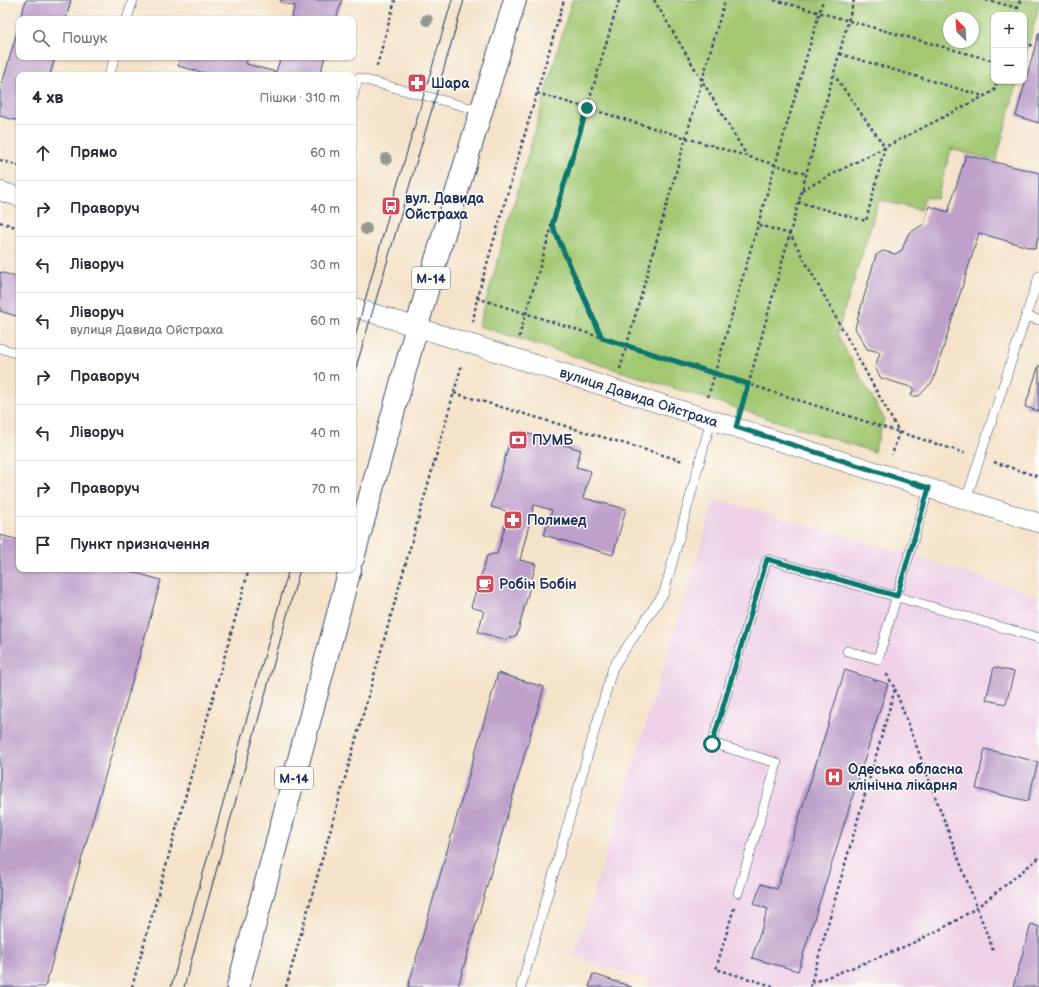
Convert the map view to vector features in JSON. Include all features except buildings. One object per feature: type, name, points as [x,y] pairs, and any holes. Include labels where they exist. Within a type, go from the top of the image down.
[{"type":"highway","name":"М-14","points":[[356,544],[429,283],[515,0]]},
{"type":"highway","name":"М-14","points":[[238,987],[349,572]]},
{"type":"street","points":[[0,191],[16,196]]},
{"type":"street","name":"вулиця Давида Ойстраха","points":[[356,308],[1039,523]]},
{"type":"lane","points":[[128,16],[133,0]]},
{"type":"lane","points":[[110,72],[114,60]]},
{"type":"lane","points":[[356,86],[358,78],[482,111]]},
{"type":"lane","points":[[966,500],[1039,276]]},
{"type":"lane","points":[[1026,316],[1039,320]]},
{"type":"lane","points":[[0,348],[16,353]]},
{"type":"lane","points":[[521,987],[613,667],[664,593],[698,466],[707,418]]},
{"type":"lane","points":[[847,651],[878,659],[929,488]]},
{"type":"lane","points":[[738,892],[777,763],[712,744],[767,559],[1039,638]]},
{"type":"path","points":[[372,82],[395,0]]},
{"type":"path","points":[[286,987],[469,343],[477,298],[564,0]]},
{"type":"path","points":[[513,357],[619,0]]},
{"type":"path","points":[[654,0],[747,156]]},
{"type":"path","points":[[614,389],[725,0]]},
{"type":"path","points":[[774,0],[991,60]]},
{"type":"path","points":[[707,418],[716,374],[823,0]]},
{"type":"path","points":[[736,427],[854,0]]},
{"type":"path","points":[[986,0],[1018,8]]},
{"type":"path","points":[[1017,12],[1020,0]]},
{"type":"path","points":[[1027,44],[1034,46]]},
{"type":"path","points":[[840,54],[984,96]]},
{"type":"path","points":[[798,202],[866,221],[885,147],[834,75]]},
{"type":"path","points":[[802,190],[994,91],[996,84]]},
{"type":"path","points":[[537,93],[806,174]]},
{"type":"path","points":[[0,160],[16,165]]},
{"type":"path","points":[[0,222],[16,227]]},
{"type":"path","points":[[552,225],[602,338]]},
{"type":"path","points":[[759,225],[790,234],[899,432]]},
{"type":"path","points":[[477,298],[1039,477]]},
{"type":"path","points":[[454,393],[698,466]]},
{"type":"path","points":[[132,987],[248,572]]},
{"type":"path","points":[[878,659],[894,689],[994,953]]},
{"type":"path","points":[[810,987],[894,689]]},
{"type":"path","points":[[811,983],[900,949],[938,930],[977,907],[1039,858]]},
{"type":"path","points":[[738,892],[716,968],[776,987]]},
{"type":"shaded area","name":"Одеська обласна клінічна лікарня","points":[[715,499],[909,554],[1039,596],[1039,987],[648,987],[649,981],[574,957]]},
{"type":"green space","points":[[572,0],[1039,0],[1039,7],[1027,50],[1027,12],[991,12],[991,84],[1017,84],[996,161],[951,149],[937,199],[925,196],[921,210],[879,200],[837,334],[884,419],[874,452],[479,326]]},
{"type":"tram line","points":[[356,333],[391,206],[452,0]]},
{"type":"tram line","points":[[356,368],[464,0]]},
{"type":"tram line","points":[[171,987],[288,572]]},
{"type":"tram line","points":[[184,987],[299,572]]},
{"type":"place","name":"Шара","points":[[417,83]]},
{"type":"place","name":"вул. Давида Ойстраха","points":[[391,206]]},
{"type":"place","name":"ПУМБ","points":[[518,440]]},
{"type":"place","name":"Полимед","points":[[513,520]]},
{"type":"place","name":"Робін Бобін","points":[[485,584]]},
{"type":"place","name":"Одеська обласна клінічна лікарня","points":[[834,777]]},
{"type":"route","points":[[587,108],[552,225],[602,338],[748,384],[736,427],[929,488],[897,596],[767,559],[712,744]]}]
